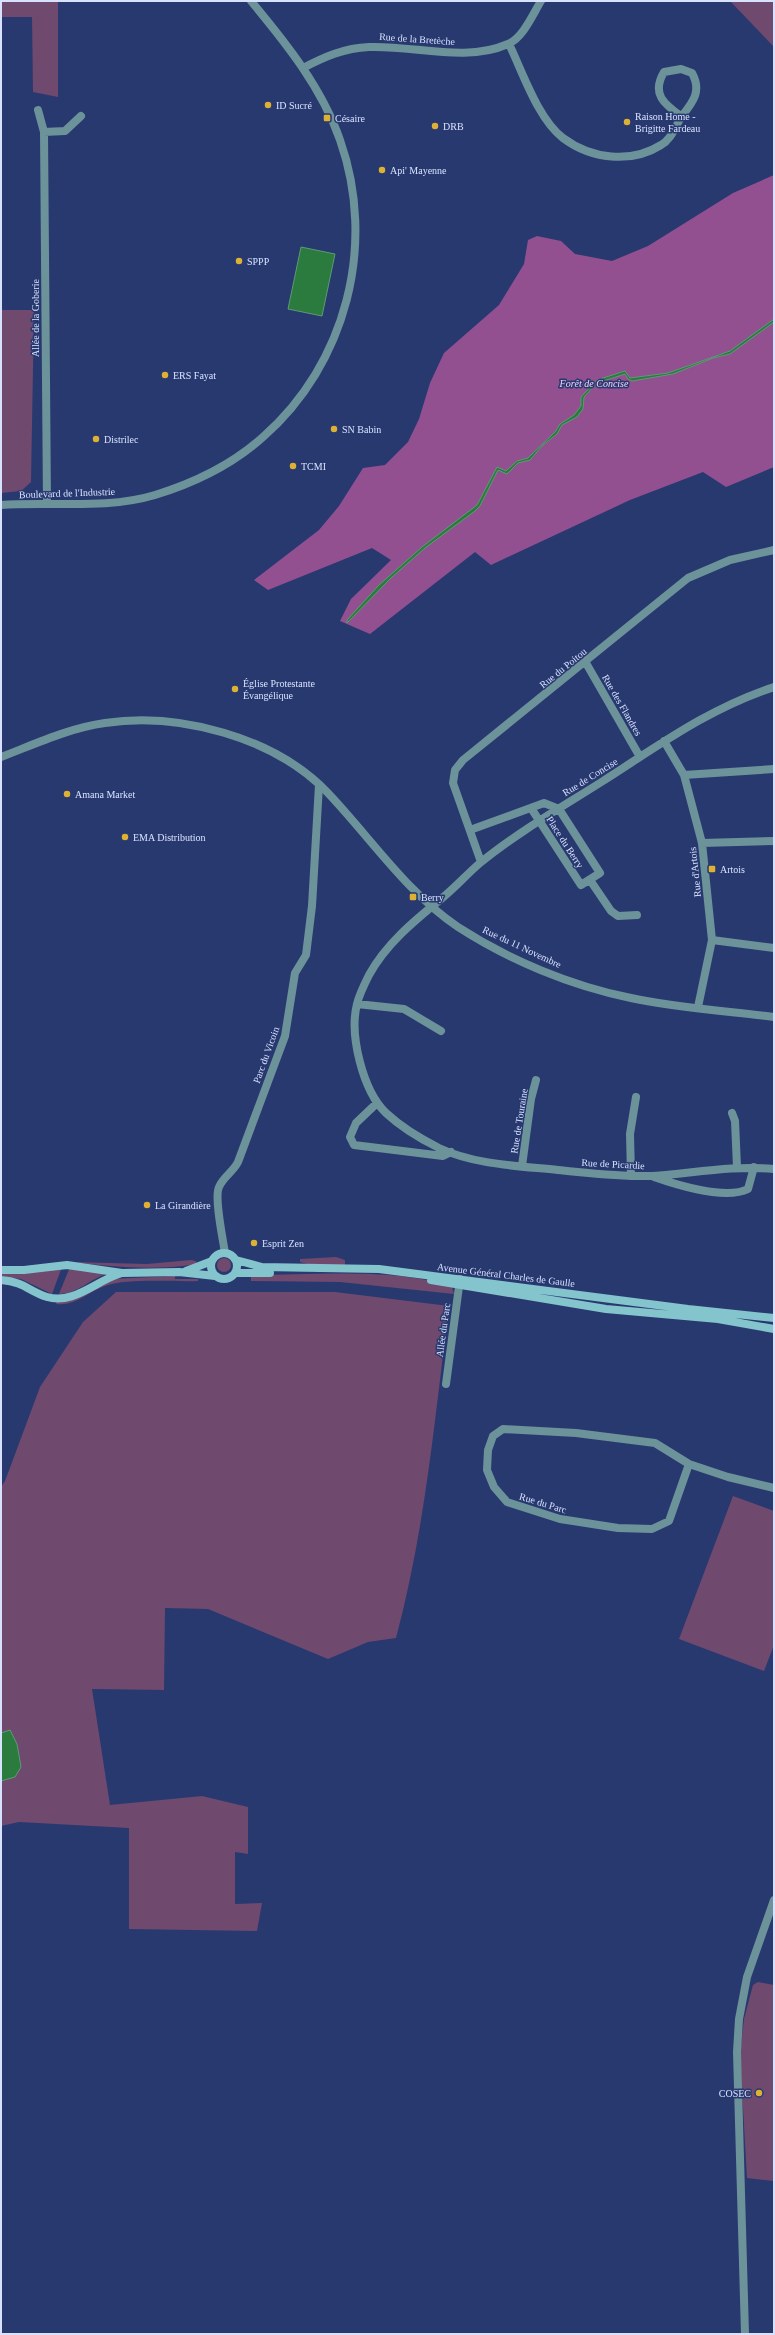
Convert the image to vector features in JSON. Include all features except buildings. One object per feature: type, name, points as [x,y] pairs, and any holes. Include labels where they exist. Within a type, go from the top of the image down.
[{"type":"main road","name":"Avenue Général Charles de Gaulle","points":[[225,1253],[236,1260],[262,1267],[379,1268],[606,1308],[718,1319],[774,1329]]},
{"type":"main road","points":[[179,1272],[212,1261],[217,1255],[225,1253]]},
{"type":"main road","points":[[236,1260],[236,1273]]},
{"type":"main road","points":[[212,1261],[211,1269],[215,1276]]},
{"type":"main road","points":[[1,1270],[24,1270],[67,1265],[122,1273],[179,1272],[215,1276]]},
{"type":"main road","points":[[1,1280],[18,1282],[47,1297],[62,1299],[79,1294],[104,1278],[122,1273]]},
{"type":"main road","name":"Avenue Général Charles de Gaulle","points":[[215,1276],[226,1280],[236,1273],[378,1273],[774,1318]]},
{"type":"street","name":"Boulevard de l'Industrie","points":[[1,505],[93,504],[141,498],[163,492],[205,475],[232,461],[263,437],[288,411],[319,370],[337,332],[349,294],[355,262],[355,226],[351,181],[340,139],[324,105],[302,68],[251,1]]},
{"type":"street","name":"Rue de la Bretèche","points":[[302,68],[336,51],[368,47],[477,52],[509,44],[523,31],[540,2]]},
{"type":"street","points":[[509,44],[545,120],[563,138],[589,153],[616,158],[641,154],[662,145],[674,132],[682,117],[690,107],[697,92],[697,82],[692,73],[681,69],[664,72],[658,81],[658,94],[668,107],[682,117]]},
{"type":"street","name":"Allée de la Goberie","points":[[38,110],[44,132],[47,504]]},
{"type":"street","points":[[44,132],[65,131],[80,116]]},
{"type":"street","name":"Rue du Poitou","points":[[481,862],[453,783],[455,770],[463,760],[586,663],[642,614],[688,578],[730,560],[774,550]]},
{"type":"street","name":"Rue des Flandres","points":[[586,663],[640,757]]},
{"type":"street","name":"Rue de Concise","points":[[431,907],[481,862],[558,809],[664,741],[704,716],[747,696],[774,687]]},
{"type":"street","name":"Rue du 11 Novembre","points":[[1,757],[57,735],[105,723],[144,720],[176,723],[211,729],[237,737],[287,762],[319,785],[431,907],[466,931],[551,974],[631,998],[774,1017]]},
{"type":"street","name":"Rue d'Artois","points":[[664,741],[684,775],[702,843],[712,940],[698,1007]]},
{"type":"street","points":[[684,775],[774,768]]},
{"type":"street","name":"Parc du Vicoin","points":[[225,1253],[217,1192],[219,1186],[238,1162],[285,1036],[295,973],[306,955],[312,898],[319,785]]},
{"type":"street","points":[[470,830],[544,803],[558,809]]},
{"type":"street","name":"Place du Berry","points":[[531,808],[581,885],[600,874],[558,809]]},
{"type":"street","points":[[702,843],[774,841]]},
{"type":"street","points":[[590,880],[612,911],[618,916],[637,915]]},
{"type":"street","name":"Rue de Picardie","points":[[431,907],[385,951],[369,975],[357,1004],[355,1030],[359,1058],[366,1081],[377,1103],[403,1126],[451,1152],[486,1161],[522,1166],[652,1176],[737,1167],[774,1169]]},
{"type":"street","points":[[712,940],[774,948]]},
{"type":"street","points":[[357,1004],[404,1009],[441,1031]]},
{"type":"street","name":"Rue de Touraine","points":[[522,1166],[531,1099],[536,1080]]},
{"type":"street","points":[[631,1175],[630,1134],[636,1097]]},
{"type":"street","name":"Rue de Picardie","points":[[377,1103],[351,1130],[350,1137],[354,1145],[443,1156],[451,1152]]},
{"type":"street","points":[[732,1113],[735,1121],[737,1167]]},
{"type":"street","points":[[652,1176],[686,1187],[738,1194],[748,1189],[754,1167]]},
{"type":"street","name":"Allée du Parc","points":[[446,1384],[460,1282]]},
{"type":"street","name":"Rue du Parc","points":[[689,1464],[669,1521],[652,1529],[618,1528],[560,1520],[507,1502],[494,1487],[487,1470],[488,1450],[493,1436],[503,1429],[576,1433],[655,1443],[689,1464],[735,1479],[774,1488]]},
{"type":"street","points":[[745,2334],[737,2052],[739,2018],[747,1977],[774,1900]]},
{"type":"shaded area","points":[[1,1],[58,1],[58,97],[33,92],[32,17],[1,17]]},
{"type":"shaded area","points":[[730,1],[774,1],[774,47]]},
{"type":"shaded area","points":[[301,247],[335,254],[322,316],[288,309]]},
{"type":"shaded area","points":[[1,310],[34,310],[31,482],[21,491],[1,493]]},
{"type":"shaded area","points":[[774,319],[774,322],[730,354],[713,358],[673,374],[632,381],[628,379],[625,374],[597,383],[584,397],[583,409],[577,417],[562,425],[557,434],[543,445],[530,460],[518,463],[507,474],[498,470],[480,506],[425,548],[391,578],[347,623],[347,620],[379,585],[422,547],[477,505],[497,467],[506,471],[517,461],[528,458],[555,432],[560,424],[574,415],[581,406],[581,397],[597,380],[625,371],[630,378],[668,373],[730,351]]},
{"type":"shaded area","points":[[336,1257],[345,1260],[345,1266],[315,1266],[300,1262],[300,1259]]},
{"type":"shaded area","points":[[221,1258],[227,1258],[231,1262],[231,1268],[227,1272],[221,1272],[217,1268],[217,1262]]},
{"type":"shaded area","points":[[191,1260],[196,1261],[197,1264],[150,1268],[118,1267],[72,1262],[147,1264]]},
{"type":"shaded area","points":[[62,1267],[52,1294],[21,1279],[1,1277],[1,1273]]},
{"type":"shaded area","points":[[70,1267],[107,1274],[72,1292],[59,1294]]},
{"type":"shaded area","points":[[381,1274],[431,1281],[452,1287],[454,1294],[340,1282],[251,1281],[251,1275]]},
{"type":"shaded area","points":[[175,1276],[175,1279],[198,1279],[198,1281],[126,1282],[105,1286],[70,1303],[56,1304],[57,1301],[110,1279]]},
{"type":"shaded area","points":[[116,1292],[335,1292],[449,1306],[422,1515],[415,1556],[396,1638],[368,1642],[328,1659],[208,1609],[165,1608],[164,1690],[92,1689],[110,1805],[202,1796],[248,1807],[248,1854],[235,1852],[235,1904],[262,1903],[257,1931],[129,1929],[129,1828],[19,1822],[1,1826],[1,1487],[5,1481],[40,1387],[83,1322]]},
{"type":"shaded area","points":[[733,1496],[774,1511],[774,1645],[764,1671],[679,1639]]},
{"type":"shaded area","points":[[10,1730],[17,1744],[21,1767],[15,1777],[1,1781],[1,1733]]},
{"type":"shaded area","name":"COSEC","points":[[758,1982],[774,1985],[774,2181],[747,2178],[740,2055],[744,2019],[753,1985]]},
{"type":"green space","name":"Forêt de Concise","points":[[774,175],[774,467],[726,487],[703,472],[630,500],[491,565],[475,552],[370,634],[340,621],[351,599],[391,560],[372,548],[268,590],[254,580],[319,530],[339,506],[363,468],[385,465],[408,442],[419,419],[430,383],[444,353],[499,305],[524,264],[528,240],[537,236],[561,241],[575,254],[612,261],[648,246],[733,193]]},
{"type":"place","name":"ID Sucré","points":[[268,105]]},
{"type":"place","name":"Césaire","points":[[327,118]]},
{"type":"place","name":"Raison Home - Brigitte Fardeau","points":[[627,122]]},
{"type":"place","name":"DRB","points":[[435,126]]},
{"type":"place","name":"Api' Mayenne","points":[[382,170]]},
{"type":"place","name":"SPPP","points":[[239,261]]},
{"type":"place","name":"ERS Fayat","points":[[165,375]]},
{"type":"place","name":"SN Babin","points":[[334,429]]},
{"type":"place","name":"Distrilec","points":[[96,439]]},
{"type":"place","name":"TCMI","points":[[293,466]]},
{"type":"place","name":"Église Protestante Évangélique","points":[[235,689]]},
{"type":"place","name":"Amana Market","points":[[67,794]]},
{"type":"place","name":"EMA Distribution","points":[[125,837]]},
{"type":"place","name":"Artois","points":[[712,869]]},
{"type":"place","name":"Berry","points":[[413,897]]},
{"type":"place","name":"La Girandière","points":[[147,1205]]},
{"type":"place","name":"Esprit Zen","points":[[254,1243]]},
{"type":"place","name":"COSEC","points":[[759,2093]]}]
